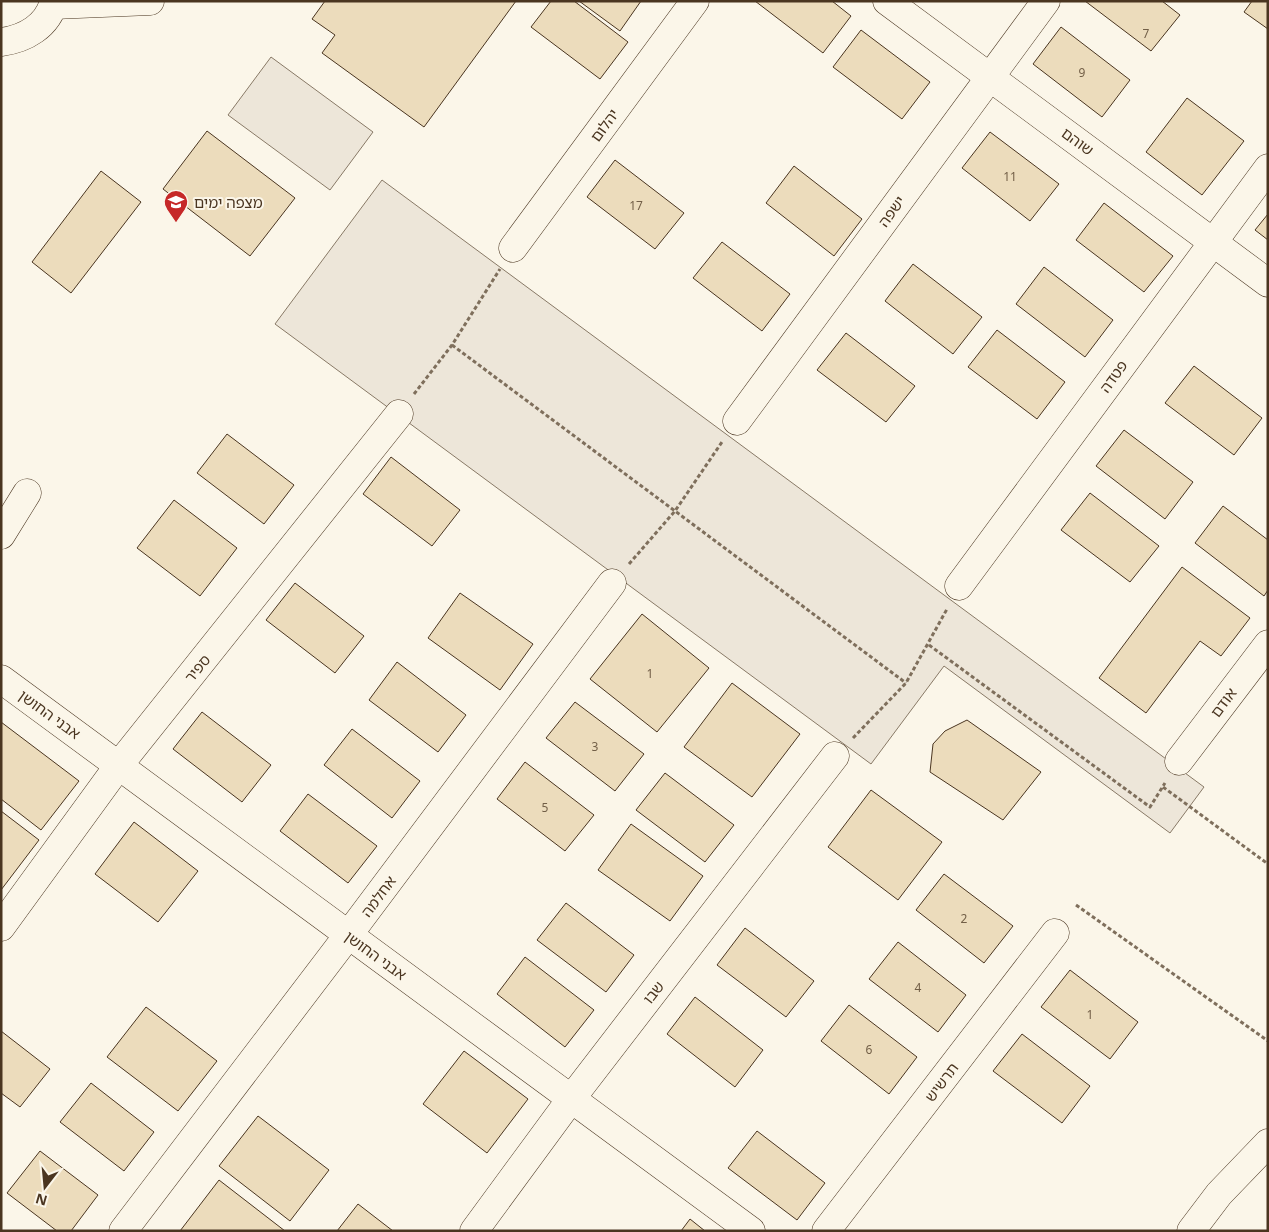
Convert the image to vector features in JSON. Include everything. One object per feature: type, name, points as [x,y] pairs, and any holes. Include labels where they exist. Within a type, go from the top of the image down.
[{"type":"street","points":[[5,47],[38,28],[47,17],[54,3],[150,1]]},
{"type":"street","name":"יהלום","points":[[513,248],[695,1]]},
{"type":"street","name":"שוהם","points":[[887,1],[1268,283]]},
{"type":"street","name":"ישפה","points":[[737,421],[1046,1]]},
{"type":"street","name":"פטדה","points":[[960,586],[1212,241],[1268,168]]},
{"type":"street","name":"ספיר","points":[[1,927],[119,766],[399,414]]},
{"type":"street","points":[[1,535],[27,493]]},
{"type":"street","name":"אחלמה","points":[[123,1231],[612,583]]},
{"type":"street","name":"אודם","points":[[1179,761],[1268,644]]},
{"type":"street","name":"אבני החושן","points":[[1,679],[751,1231]]},
{"type":"street","name":"שבו","points":[[474,1231],[571,1099],[834,756]]},
{"type":"street","name":"תרשיש","points":[[826,1231],[1055,933]]},
{"type":"street","points":[[1191,1231],[1220,1194],[1268,1143]]},
{"type":"path","points":[[399,414],[452,345],[513,248]]},
{"type":"path","points":[[452,345],[906,683]]},
{"type":"path","points":[[612,583],[675,511],[737,421]]},
{"type":"path","points":[[834,756],[906,683],[929,645],[960,586]]},
{"type":"path","points":[[929,645],[1150,807]]},
{"type":"path","points":[[1163,787],[1268,864]]},
{"type":"path","points":[[1076,905],[1268,1041]]},
{"type":"shaded area","points":[[271,57],[373,132],[330,190],[228,115]]},
{"type":"shaded area","points":[[382,180],[1204,787],[1170,833],[944,666],[871,764],[275,324]]},
{"type":"building","points":[[325,1],[516,1],[424,127],[322,53],[335,35],[312,19]]},
{"type":"building","points":[[551,1],[574,1],[628,42],[600,79],[531,27]]},
{"type":"building","points":[[579,1],[641,1],[620,31]]},
{"type":"building","points":[[755,1],[832,1],[851,16],[823,53]]},
{"type":"building","points":[[1085,1],[1162,1],[1180,15],[1151,51]]},
{"type":"building","points":[[1252,1],[1268,1],[1268,29],[1244,12]]},
{"type":"building","points":[[1061,27],[1130,80],[1102,117],[1033,64]]},
{"type":"building","points":[[861,30],[930,82],[902,119],[833,67]]},
{"type":"building","points":[[1187,98],[1244,141],[1202,195],[1146,152]]},
{"type":"building","points":[[207,131],[295,198],[250,256],[163,189]]},
{"type":"building","points":[[990,132],[1059,184],[1030,221],[962,168]]},
{"type":"building","points":[[615,160],[684,213],[655,249],[587,197]]},
{"type":"building","points":[[794,166],[862,219],[834,256],[766,203]]},
{"type":"building","points":[[101,171],[141,202],[71,293],[32,262]]},
{"type":"building","points":[[1104,203],[1173,256],[1144,292],[1076,240]]},
{"type":"building","points":[[1268,214],[1268,240],[1255,230]]},
{"type":"building","points":[[722,242],[790,294],[762,331],[693,278]]},
{"type":"building","points":[[913,264],[982,317],[953,354],[885,301]]},
{"type":"building","points":[[1044,267],[1113,320],[1085,357],[1016,304]]},
{"type":"building","points":[[997,330],[1065,382],[1037,419],[968,367]]},
{"type":"building","points":[[846,333],[915,386],[886,422],[817,370]]},
{"type":"building","points":[[1194,366],[1262,418],[1234,455],[1165,403]]},
{"type":"building","points":[[1124,430],[1193,482],[1165,519],[1096,466]]},
{"type":"building","points":[[227,434],[294,485],[264,524],[197,473]]},
{"type":"building","points":[[391,457],[460,510],[432,546],[363,494]]},
{"type":"building","points":[[1090,493],[1159,546],[1130,582],[1061,530]]},
{"type":"building","points":[[174,500],[237,548],[200,596],[137,548]]},
{"type":"building","points":[[1223,506],[1268,540],[1268,590],[1264,596],[1195,543]]},
{"type":"building","points":[[1182,567],[1250,618],[1221,656],[1200,641],[1146,713],[1099,678]]},
{"type":"building","points":[[295,583],[364,636],[335,673],[266,620]]},
{"type":"building","points":[[460,593],[533,644],[500,690],[428,638]]},
{"type":"building","points":[[642,614],[709,668],[657,732],[590,679]]},
{"type":"building","points":[[397,662],[466,715],[438,752],[369,700]]},
{"type":"building","points":[[732,683],[800,734],[752,797],[684,747]]},
{"type":"building","points":[[575,702],[644,754],[615,791],[546,738]]},
{"type":"building","points":[[202,712],[271,765],[242,802],[173,749]]},
{"type":"building","points":[[967,720],[1041,772],[1003,820],[930,772],[933,744],[945,731]]},
{"type":"building","points":[[1,722],[79,781],[41,830],[1,799]]},
{"type":"building","points":[[352,729],[420,781],[392,818],[324,765]]},
{"type":"building","points":[[525,762],[594,815],[565,851],[497,799]]},
{"type":"building","points":[[665,773],[734,825],[705,862],[636,810]]},
{"type":"building","points":[[871,790],[942,842],[898,900],[828,847]]},
{"type":"building","points":[[308,794],[377,846],[348,883],[280,831]]},
{"type":"building","points":[[1,811],[39,840],[1,890]]},
{"type":"building","points":[[134,822],[198,871],[158,922],[95,874]]},
{"type":"building","points":[[631,824],[703,876],[670,921],[598,870]]},
{"type":"building","points":[[944,874],[1013,926],[984,963],[916,910]]},
{"type":"building","points":[[566,903],[634,955],[606,992],[537,940]]},
{"type":"building","points":[[745,928],[814,981],[786,1017],[717,965]]},
{"type":"building","points":[[898,942],[966,995],[938,1032],[869,979]]},
{"type":"building","points":[[525,957],[594,1010],[565,1047],[497,994]]},
{"type":"building","points":[[1070,970],[1138,1022],[1110,1059],[1041,1007]]},
{"type":"building","points":[[695,997],[763,1050],[735,1087],[667,1034]]},
{"type":"building","points":[[849,1005],[917,1057],[889,1094],[821,1041]]},
{"type":"building","points":[[146,1007],[217,1061],[178,1111],[107,1057]]},
{"type":"building","points":[[1,1031],[50,1069],[20,1107],[1,1093]]},
{"type":"building","points":[[1022,1034],[1090,1086],[1062,1123],[993,1071]]},
{"type":"building","points":[[464,1051],[528,1099],[487,1153],[423,1104]]},
{"type":"building","points":[[91,1083],[154,1132],[124,1171],[60,1122]]},
{"type":"building","points":[[258,1116],[329,1170],[290,1221],[219,1166]]},
{"type":"building","points":[[757,1131],[825,1183],[797,1220],[728,1168]]},
{"type":"building","points":[[40,1151],[98,1195],[71,1231],[57,1231],[7,1193]]},
{"type":"building","points":[[219,1180],[285,1231],[180,1231]]},
{"type":"building","points":[[358,1204],[393,1231],[337,1231]]},
{"type":"building","points":[[690,1219],[705,1231],[681,1231]]},
{"type":"place","name":"מצפה ימים","points":[[176,223]]}]
